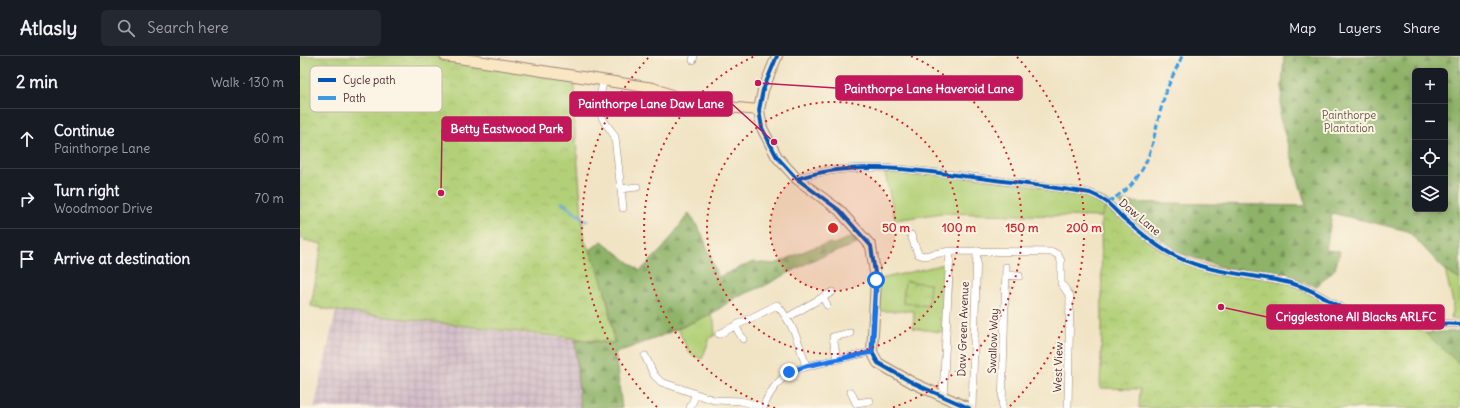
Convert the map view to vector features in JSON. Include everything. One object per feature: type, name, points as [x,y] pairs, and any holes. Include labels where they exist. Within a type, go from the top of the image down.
[{"type":"street","points":[[446,56],[653,88],[695,104],[759,110]]},
{"type":"street","points":[[777,56],[763,90],[759,110],[762,128],[766,138],[778,156],[797,179],[838,210],[871,246],[876,280],[872,352],[878,363],[913,383],[968,408]]},
{"type":"street","points":[[604,80],[599,108],[605,123],[611,129],[615,138],[623,208]]},
{"type":"street","name":"Daw Lane","points":[[797,179],[817,172],[885,168],[948,174],[1090,193],[1108,202],[1145,236],[1177,257],[1231,273],[1291,283],[1358,317],[1376,323],[1391,325],[1460,324]]},
{"type":"street","points":[[621,188],[637,187]]},
{"type":"street","points":[[911,235],[918,254],[924,256],[950,250],[976,251]]},
{"type":"street","points":[[943,397],[950,250]]},
{"type":"street","name":"West View","points":[[976,251],[1053,252],[1058,255],[1061,261],[1062,283],[1070,296],[1071,326],[1068,408]]},
{"type":"street","name":"Daw Green Avenue","points":[[972,408],[976,251]]},
{"type":"street","name":"Swallow Way","points":[[1002,408],[1006,267]]},
{"type":"street","points":[[1006,276],[1019,276]]},
{"type":"street","points":[[788,318],[832,292]]},
{"type":"street","points":[[823,297],[827,305]]},
{"type":"street","points":[[719,334],[777,305],[788,318],[798,338],[806,366]]},
{"type":"street","points":[[736,326],[742,339]]},
{"type":"street","points":[[837,359],[833,337],[850,333]]},
{"type":"street","points":[[645,356],[652,372],[661,382],[714,400],[741,401],[763,408],[768,396],[781,379],[789,372],[806,366],[872,352]]},
{"type":"street","points":[[645,376],[652,372]]},
{"type":"street","points":[[851,392],[855,406],[870,401]]},
{"type":"street","points":[[690,408],[696,394]]},
{"type":"shaded area","points":[[336,311],[575,340],[580,408],[314,408]]},
{"type":"green space","points":[[300,56],[445,56],[576,76],[574,115],[584,240],[601,278],[610,316],[614,343],[336,311],[311,306],[322,244],[300,239]]},
{"type":"green space","name":"Painthorpe Plantation","points":[[1284,56],[1460,56],[1460,280],[1445,270],[1408,231],[1332,213],[1326,250],[1340,251],[1335,269],[1317,286],[1288,278],[1222,267],[1182,254],[1130,217],[1119,202],[1306,206],[1280,118]]},
{"type":"green space","points":[[885,172],[941,173],[1090,193],[1108,202],[1101,217],[942,213],[895,220]]},
{"type":"green space","points":[[1108,202],[1122,216],[1177,257],[1199,265],[1291,283],[1376,323],[1407,324],[1425,333],[1460,364],[1460,408],[1139,408],[1140,389],[1100,388],[1102,328],[1101,217]]},
{"type":"green space","points":[[689,213],[702,234],[718,277],[753,262],[775,264],[812,248],[831,243],[832,245],[855,235],[860,243],[815,259],[764,286],[735,298],[711,314],[654,339],[615,353],[622,408],[580,408],[575,340],[614,343],[608,301],[590,250],[602,241],[640,271],[664,247]]},
{"type":"green space","points":[[949,263],[946,333],[913,328],[914,311],[875,311],[876,280]]},
{"type":"green space","points":[[1445,270],[1460,280],[1460,319],[1451,319],[1453,303]]},
{"type":"green space","points":[[905,281],[930,284],[928,306],[903,303]]},
{"type":"green space","points":[[710,314],[714,321],[715,335],[710,338],[702,359],[690,354],[678,329]]},
{"type":"green space","points":[[1460,331],[1460,364],[1425,333]]},
{"type":"waterway","points":[[561,202],[587,221]]},
{"type":"marked path","points":[[1108,202],[1123,192],[1134,181],[1142,169],[1148,157],[1166,93],[1182,56]]},
{"type":"cycle path","points":[[777,56],[763,90],[759,110],[762,128],[777,157],[797,179],[839,210],[871,246],[876,280],[872,352],[878,363],[913,383],[969,408]]},
{"type":"cycle path","points":[[797,179],[818,173],[839,170],[884,168],[951,174],[1090,193],[1108,203],[1123,218],[1156,244],[1190,263],[1301,286],[1353,314],[1375,323],[1396,326],[1449,323],[1460,324]]},
{"type":"place","name":"Painthorpe Lane Haveroid Lane","points":[[758,83]]},
{"type":"place","name":"Painthorpe Lane Daw Lane","points":[[774,142]]},
{"type":"place","name":"Betty Eastwood Park","points":[[441,193]]},
{"type":"place","name":"Crigglestone All Blacks ARLFC","points":[[1221,307]]},
{"type":"route","points":[[789,372],[797,368],[872,352],[876,280]]}]
